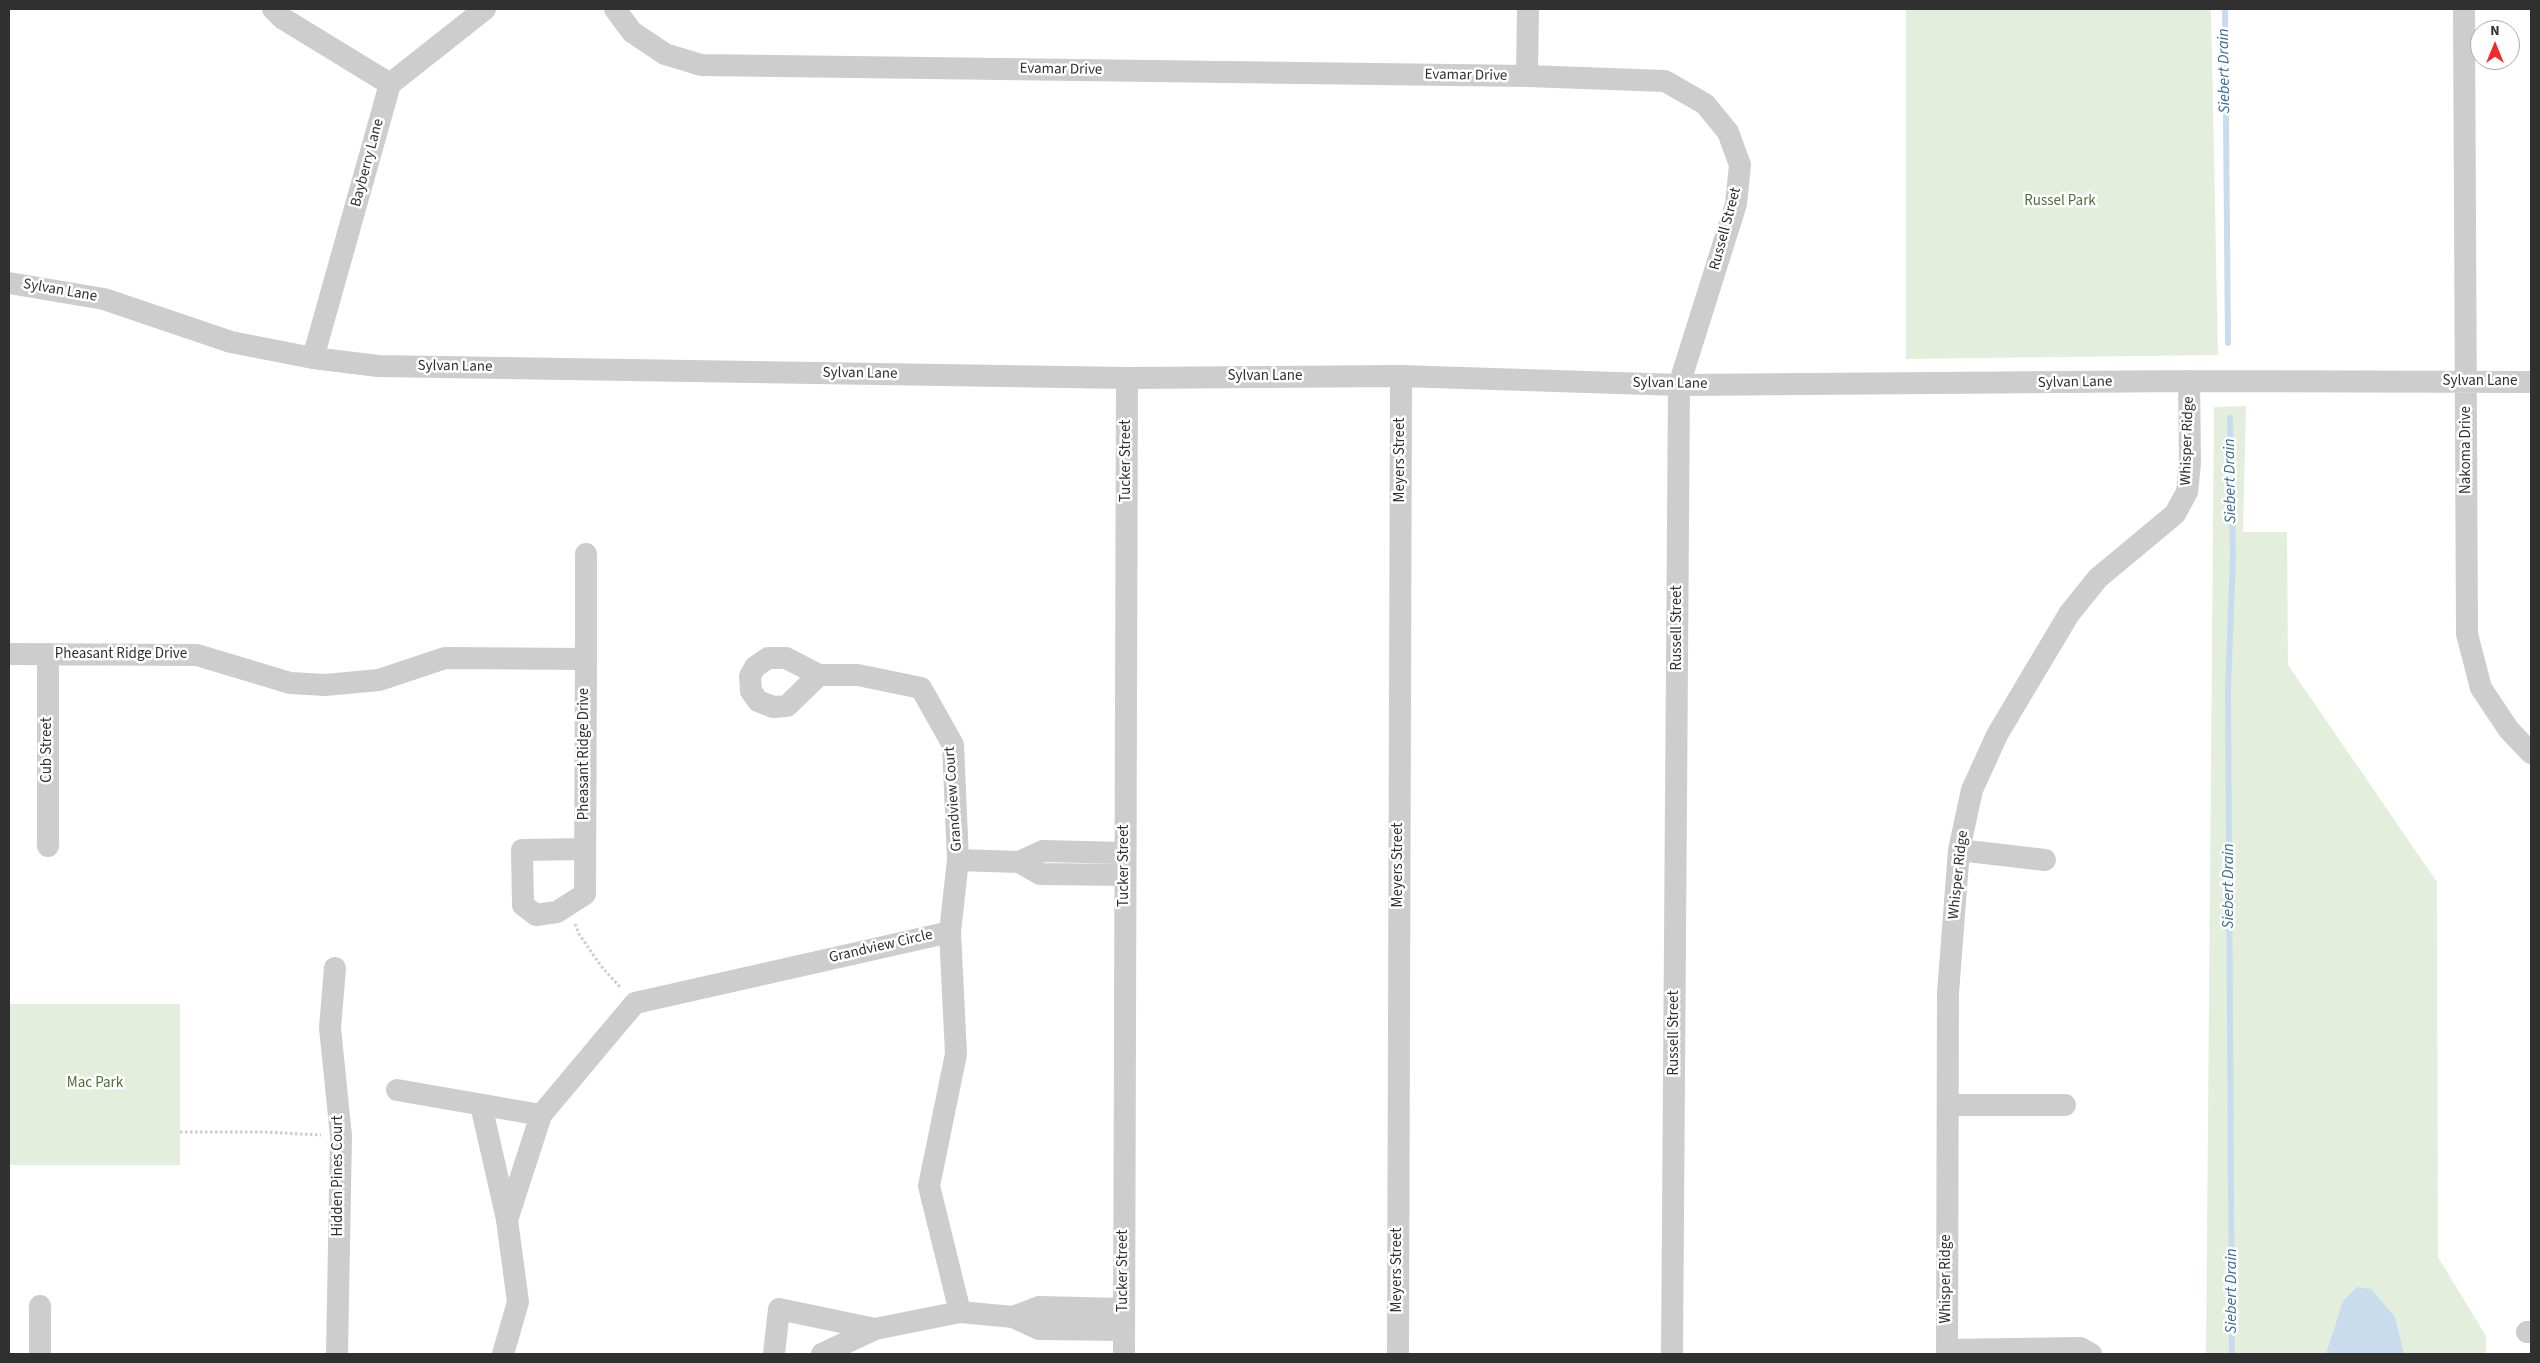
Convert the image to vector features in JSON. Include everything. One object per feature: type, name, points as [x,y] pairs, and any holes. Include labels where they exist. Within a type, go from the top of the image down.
[{"type":"street","points":[[273,9],[282,18],[390,84],[484,9]]},
{"type":"street","name":"Evamar Drive","points":[[615,9],[632,32],[664,54],[701,65],[1527,76]]},
{"type":"street","points":[[1527,76],[1528,9]]},
{"type":"street","name":"Nakoma Drive","points":[[2464,9],[2467,634],[2481,688],[2509,730],[2531,753]]},
{"type":"street","name":"Russell Street","points":[[1527,76],[1665,81],[1705,104],[1728,132],[1740,165],[1736,204],[1679,385],[1672,1354]]},
{"type":"street","name":"Bayberry Lane","points":[[313,358],[390,84]]},
{"type":"street","name":"Sylvan Lane","points":[[9,283],[104,299],[231,342],[313,358],[388,366],[1127,378],[1401,376],[1679,385],[2190,381],[2531,382]]},
{"type":"street","name":"Meyers Street","points":[[1398,1354],[1401,376]]},
{"type":"street","name":"Tucker Street","points":[[1124,1354],[1127,378]]},
{"type":"street","name":"Whisper Ridge","points":[[1947,1352],[1948,993],[1959,850],[1972,790],[1997,735],[2069,614],[2098,578],[2175,514],[2187,492],[2190,463],[2190,381]]},
{"type":"street","name":"Pheasant Ridge Drive","points":[[585,848],[522,850],[523,904],[536,915],[558,912],[585,894],[586,554]]},
{"type":"street","name":"Pheasant Ridge Drive","points":[[9,654],[197,655],[290,683],[325,685],[379,680],[445,658],[586,659]]},
{"type":"street","name":"Cub Street","points":[[48,654],[48,846]]},
{"type":"street","name":"Grandview Court","points":[[819,675],[858,676],[921,688],[953,745],[958,860],[950,932]]},
{"type":"street","points":[[1959,850],[2045,860]]},
{"type":"street","points":[[958,860],[1020,862],[1040,874],[1125,864]]},
{"type":"street","name":"Grandview Circle","points":[[635,1003],[950,932],[956,1054],[929,1186],[960,1312]]},
{"type":"street","name":"Hidden Pines Court","points":[[335,968],[330,1028],[341,1136],[337,1354]]},
{"type":"street","points":[[508,1220],[541,1115],[635,1003]]},
{"type":"street","points":[[396,1090],[541,1115]]},
{"type":"street","points":[[480,1105],[508,1220],[518,1302],[503,1354]]},
{"type":"street","points":[[1948,1105],[2065,1105]]},
{"type":"street","points":[[40,1306],[40,1354]]},
{"type":"street","points":[[774,1354],[779,1309],[875,1329]]},
{"type":"street","points":[[822,1354],[875,1329],[960,1312],[1013,1317],[1039,1329],[1124,1319]]},
{"type":"street","points":[[1947,1352],[2080,1348],[2091,1354]]},
{"type":"path","points":[[569,904],[579,934],[601,966],[635,1003]]},
{"type":"path","points":[[180,1132],[264,1132],[341,1136]]},
{"type":"green space","name":"Russel Park","points":[[1906,9],[2211,9],[2218,355],[1906,359]]},
{"type":"green space","points":[[2246,406],[2243,532],[2287,532],[2288,665],[2437,882],[2438,1257],[2486,1336],[2486,1354],[2206,1354],[2214,407]]},
{"type":"green space","name":"Mac Park","points":[[9,1004],[180,1004],[180,1165],[9,1165]]},
{"type":"water","points":[[2357,1287],[2371,1289],[2395,1317],[2404,1354],[2326,1354],[2343,1301]]},
{"type":"waterway","name":"Siebert Drain","points":[[2225,9],[2228,343]]},
{"type":"waterway","name":"Siebert Drain","points":[[2230,418],[2233,556],[2228,689],[2232,1354]]}]
